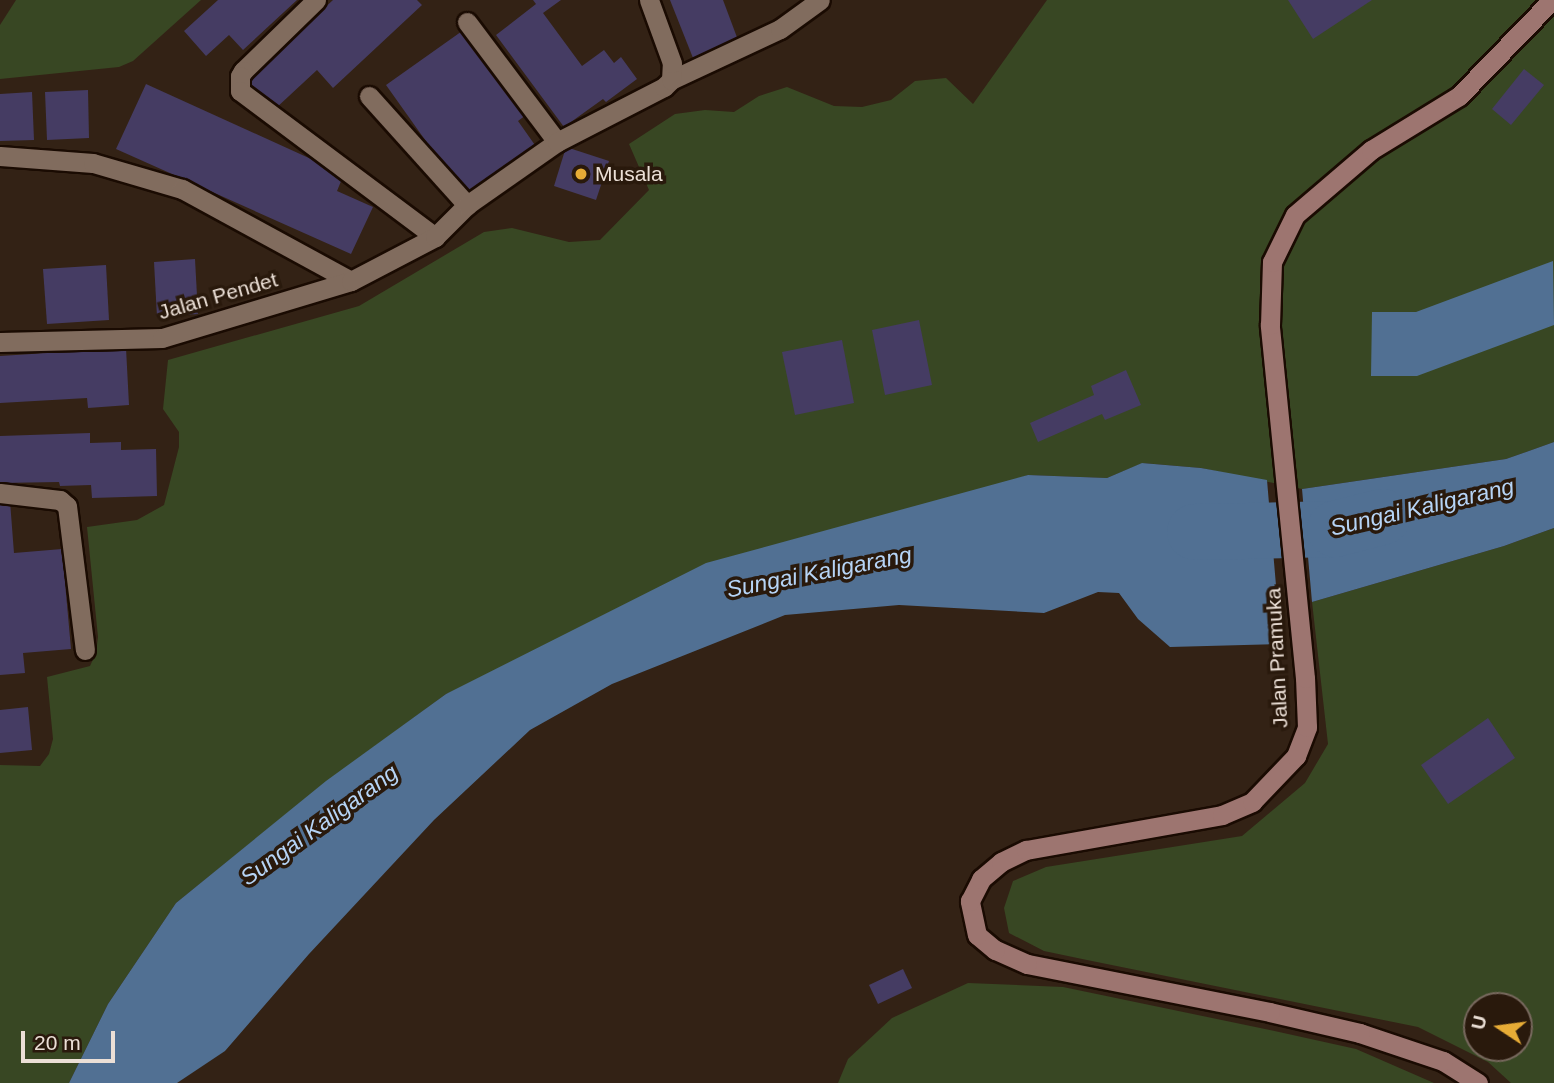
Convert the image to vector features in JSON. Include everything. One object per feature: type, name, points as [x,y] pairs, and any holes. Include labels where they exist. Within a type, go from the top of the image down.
[{"type":"main road","name":"Jalan Pramuka","points":[[1478,1083],[1443,1061],[1360,1033],[1270,1012],[1027,964],[995,950],[977,935],[970,901],[981,879],[1000,862],[1026,850],[1222,815],[1252,802],[1296,756],[1307,727],[1305,678],[1270,325],[1272,262],[1295,215],[1371,150],[1459,96],[1552,0]]},
{"type":"street","points":[[316,0],[243,71],[240,76],[240,91],[435,237]]},
{"type":"street","points":[[649,0],[672,63],[671,80]]},
{"type":"street","name":"Jalan Pendet","points":[[0,342],[162,338],[351,281],[435,237],[467,205],[557,142],[671,80],[780,29],[820,0]]},
{"type":"street","points":[[467,22],[557,142]]},
{"type":"street","points":[[369,96],[467,205]]},
{"type":"street","points":[[0,156],[93,163],[182,189],[351,281]]},
{"type":"street","points":[[0,493],[60,500],[67,506],[85,650]]},
{"type":"green space","points":[[16,0],[201,0],[133,61],[119,67],[0,79],[0,25]]},
{"type":"green space","points":[[1047,0],[1554,0],[1554,442],[1506,459],[1302,489],[1201,468],[1143,463],[1107,478],[1028,475],[446,694],[326,782],[176,903],[108,1004],[69,1083],[0,1083],[0,765],[40,766],[49,754],[53,739],[47,677],[90,666],[96,653],[98,637],[87,527],[137,520],[164,505],[179,447],[179,432],[163,409],[168,360],[359,306],[484,232],[512,228],[569,242],[600,240],[649,190],[629,144],[675,114],[705,110],[734,112],[759,96],[787,87],[834,106],[862,107],[891,100],[915,81],[946,78],[973,104]]},
{"type":"green space","points":[[1554,528],[1554,1083],[1511,1083],[1488,1062],[1533,1062],[1533,992],[1463,992],[1463,1050],[1418,1027],[1044,951],[1009,933],[1004,908],[1013,881],[1046,867],[1242,836],[1305,783],[1328,744],[1312,602],[1504,546]]},
{"type":"green space","points":[[968,983],[1063,987],[1265,1029],[1356,1049],[1434,1083],[838,1083],[848,1059],[892,1018]]},
{"type":"water","points":[[1553,261],[1554,325],[1417,376],[1371,376],[1372,312],[1416,312]]},
{"type":"water","points":[[1554,442],[1554,528],[1504,546],[1312,602],[1302,489],[1506,459]]},
{"type":"water","points":[[1142,463],[1201,468],[1267,480],[1281,644],[1170,647],[1138,619],[1119,593],[1098,592],[1044,613],[899,605],[785,615],[612,684],[530,730],[434,820],[309,954],[225,1051],[177,1083],[69,1083],[108,1004],[176,903],[326,781],[446,694],[706,563],[1028,475],[1107,478]]},
{"type":"building","points":[[218,0],[297,0],[243,50],[229,35],[206,56],[184,31]]},
{"type":"building","points":[[333,0],[417,0],[422,5],[333,88],[317,70],[275,109],[247,80]]},
{"type":"building","points":[[533,0],[561,0],[543,13],[582,66],[604,50],[614,63],[621,57],[637,79],[606,102],[603,99],[564,127],[496,35],[536,4]]},
{"type":"building","points":[[670,0],[723,0],[738,40],[693,58]]},
{"type":"building","points":[[1288,0],[1372,0],[1313,39]]},
{"type":"building","points":[[465,29],[526,115],[518,121],[537,148],[467,199],[386,85]]},
{"type":"building","points":[[1524,69],[1544,85],[1511,125],[1492,109]]},
{"type":"building","points":[[146,84],[344,174],[337,191],[373,207],[351,254],[116,149]]},
{"type":"building","points":[[88,90],[89,138],[47,140],[45,92]]},
{"type":"building","points":[[32,92],[34,140],[0,141],[0,94]]},
{"type":"building","name":"Musala","points":[[566,147],[609,161],[596,200],[554,186]]},
{"type":"building","points":[[195,259],[198,314],[157,317],[154,262]]},
{"type":"building","points":[[106,265],[109,320],[47,324],[43,269]]},
{"type":"building","points":[[919,320],[932,385],[885,395],[872,330]]},
{"type":"building","points":[[842,340],[854,403],[795,415],[782,352]]},
{"type":"building","points":[[126,348],[129,405],[88,408],[87,398],[0,403],[0,356]]},
{"type":"building","points":[[1126,370],[1141,405],[1105,420],[1102,414],[1038,442],[1030,423],[1094,395],[1091,386]]},
{"type":"building","points":[[90,433],[90,443],[121,442],[121,450],[156,449],[157,496],[92,498],[91,485],[60,486],[59,482],[0,483],[0,436]]},
{"type":"building","points":[[10,501],[14,553],[62,549],[71,649],[23,653],[25,673],[0,675],[0,502]]},
{"type":"building","points":[[28,707],[32,750],[0,753],[0,710]]},
{"type":"building","points":[[1488,718],[1515,758],[1448,804],[1421,765]]},
{"type":"building","points":[[903,969],[912,988],[878,1004],[869,985]]},
{"type":"waterway","name":"Sungai Kaligarang","points":[[1195,532],[1335,529],[1382,517]]},
{"type":"place","name":"Musala","points":[[581,174]]}]
